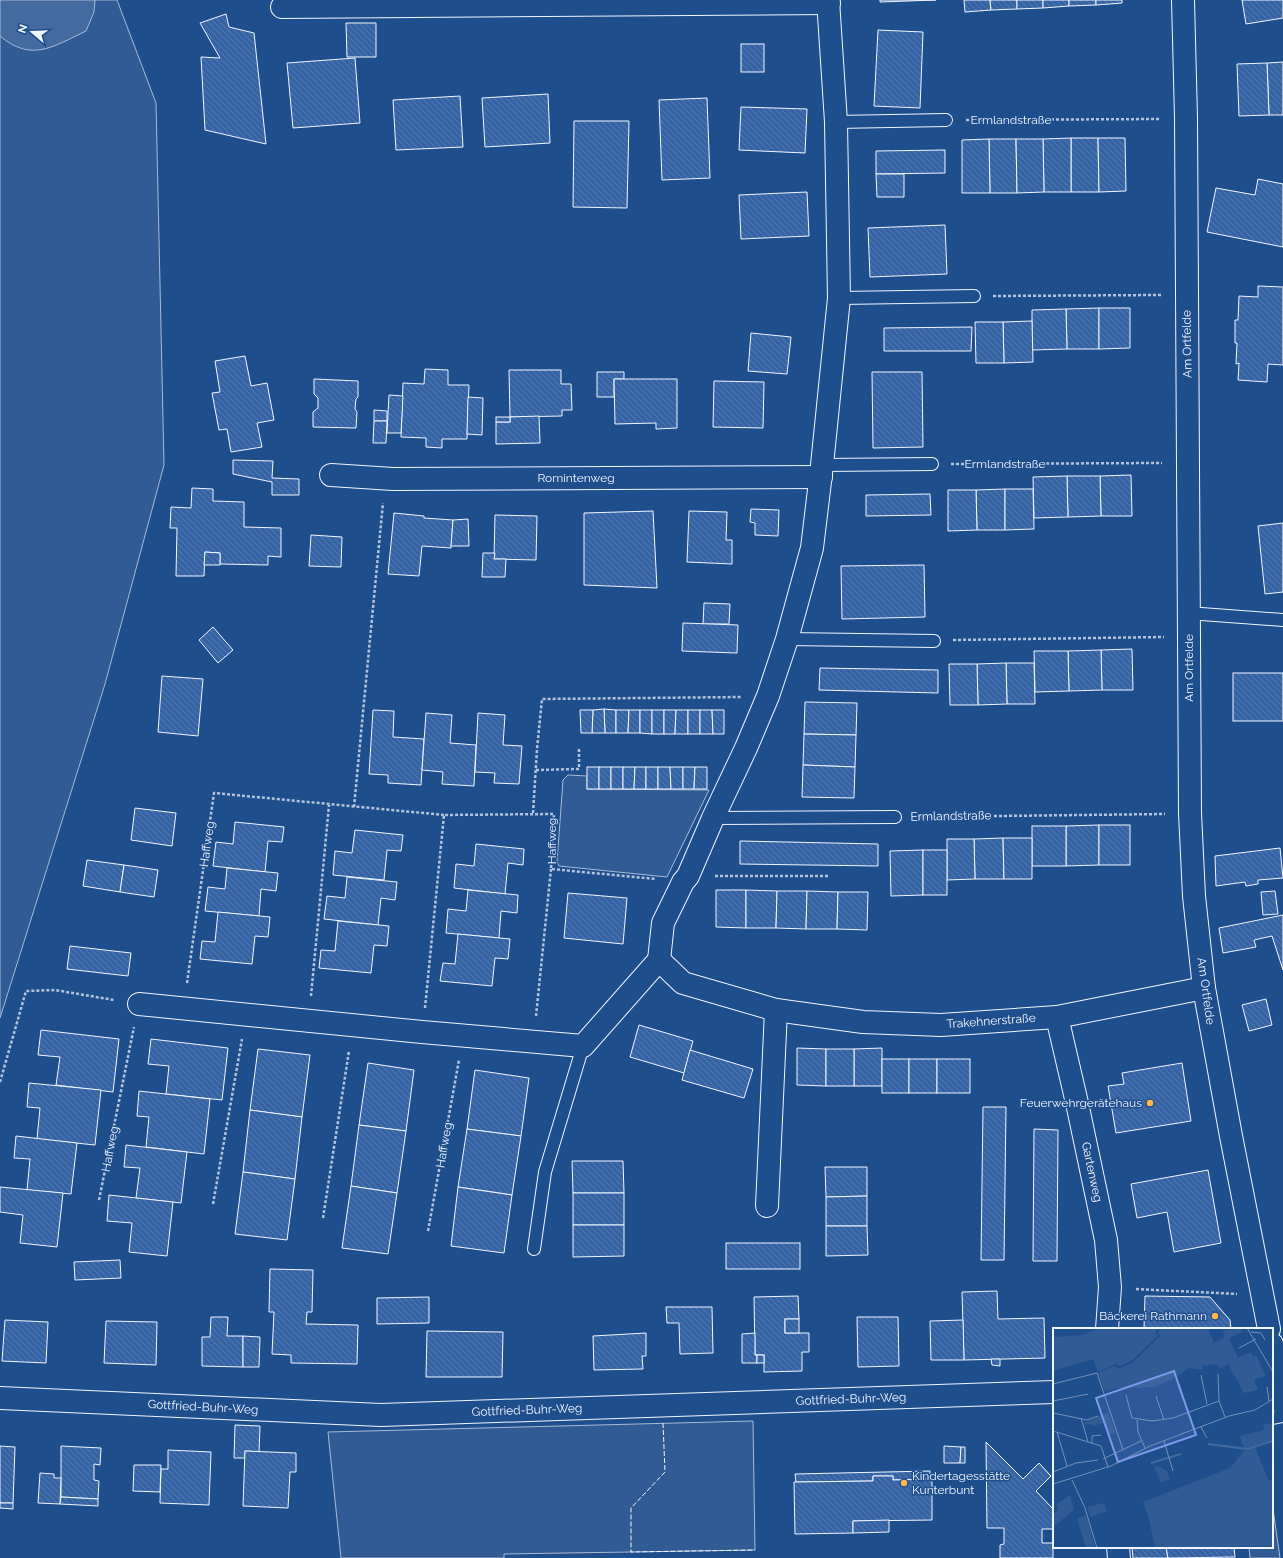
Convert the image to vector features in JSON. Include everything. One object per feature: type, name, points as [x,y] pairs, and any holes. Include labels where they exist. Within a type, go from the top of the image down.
[{"type":"street","name":"Am Ortfelde","points":[[1183,0],[1186,118],[1190,813],[1194,896],[1204,988],[1269,1328]]},
{"type":"street","points":[[139,1004],[463,1036],[584,1046],[659,960],[663,924],[686,879],[712,818],[746,748],[768,696],[787,639],[812,548],[822,471],[839,298],[836,122],[828,1],[282,7]]},
{"type":"street","name":"Romintenweg","points":[[331,475],[386,478],[822,471]]},
{"type":"street","name":"Trakehnerstraße","points":[[659,960],[683,983],[776,1010],[863,1022],[941,1025],[1057,1017],[1204,988]]},
{"type":"street","points":[[767,1206],[776,1010]]},
{"type":"street","name":"Gartenweg","points":[[1057,1017],[1106,1240],[1110,1287],[1107,1328]]},
{"type":"street","points":[[1273,1349],[1283,1404]]},
{"type":"street","name":"Gottfried-Buhr-Weg","points":[[0,1398],[381,1415],[1053,1392]]},
{"type":"street","points":[[1118,1548],[1119,1558]]},
{"type":"lane","points":[[836,122],[946,120]]},
{"type":"lane","points":[[839,298],[974,296]]},
{"type":"lane","points":[[822,471],[932,464]]},
{"type":"lane","points":[[1188,612],[1283,620]]},
{"type":"lane","points":[[787,639],[934,640]]},
{"type":"lane","name":"Ermlandstraße","points":[[712,818],[895,817]]},
{"type":"lane","points":[[534,1249],[545,1172],[584,1046]]},
{"type":"lane","points":[[1273,1418],[1283,1416]]},
{"type":"path","name":"Ermlandstraße","points":[[946,120],[1186,118]]},
{"type":"path","points":[[974,296],[1186,295]]},
{"type":"path","name":"Ermlandstraße","points":[[932,464],[1188,462]]},
{"type":"path","points":[[354,807],[386,478]]},
{"type":"path","points":[[934,640],[1188,636]]},
{"type":"path","points":[[533,813],[542,699],[768,696]]},
{"type":"path","points":[[536,770],[579,769],[579,749]]},
{"type":"path","name":"Haffweg","points":[[184,1009],[214,793],[444,815],[554,814],[551,869],[686,879]]},
{"type":"path","points":[[308,1020],[329,805]]},
{"type":"path","name":"Ermlandstraße","points":[[895,817],[1190,813]]},
{"type":"path","points":[[422,1032],[444,815]]},
{"type":"path","points":[[533,1042],[551,869]]},
{"type":"path","points":[[686,879],[830,876]]},
{"type":"path","points":[[0,1082],[26,991],[55,990],[139,1004]]},
{"type":"path","name":"Haffweg","points":[[100,1200],[139,1004]]},
{"type":"path","points":[[213,1204],[246,1015]]},
{"type":"path","points":[[323,1218],[353,1025]]},
{"type":"path","name":"Haffweg","points":[[428,1231],[463,1036]]},
{"type":"path","points":[[1146,1289],[1263,1295]]},
{"type":"shaded area","points":[[0,0],[117,0],[156,103],[164,465],[105,684],[0,1018]]},
{"type":"shaded area","points":[[0,0],[95,0],[94,12],[86,31],[53,46],[33,50],[22,49],[0,36]]},
{"type":"shaded area","points":[[568,775],[587,776],[587,789],[709,790],[667,877],[559,866],[557,862],[563,780]]},
{"type":"shaded area","points":[[753,1421],[755,1550],[504,1554],[504,1558],[341,1558],[328,1432]]},
{"type":"shaded area","points":[[1273,1509],[1280,1558],[1250,1558],[1249,1548],[1273,1548]]},
{"type":"building","points":[[880,0],[936,0],[880,2]]},
{"type":"building","points":[[964,0],[990,0],[991,10],[965,12]]},
{"type":"building","points":[[990,0],[1017,0],[1017,9],[991,10]]},
{"type":"building","points":[[1017,0],[1043,0],[1043,8],[1017,9]]},
{"type":"building","points":[[1043,0],[1069,0],[1069,6],[1043,8]]},
{"type":"building","points":[[1069,0],[1096,0],[1096,5],[1069,6]]},
{"type":"building","points":[[1096,0],[1122,0],[1122,3],[1096,5]]},
{"type":"building","points":[[1242,0],[1283,0],[1283,18],[1246,24]]},
{"type":"building","points":[[226,14],[229,27],[254,33],[266,144],[205,130],[201,57],[220,58],[200,23]]},
{"type":"building","points":[[346,23],[376,23],[376,57],[347,57]]},
{"type":"building","points":[[878,30],[923,32],[920,108],[874,106]]},
{"type":"building","points":[[741,44],[764,44],[764,72],[741,72]]},
{"type":"building","points":[[355,58],[360,123],[293,128],[287,63]]},
{"type":"building","points":[[1283,62],[1283,115],[1269,115],[1267,63]]},
{"type":"building","points":[[1267,63],[1269,115],[1239,116],[1237,64]]},
{"type":"building","points":[[548,94],[550,143],[485,147],[482,98]]},
{"type":"building","points":[[460,96],[463,147],[396,150],[393,100]]},
{"type":"building","points":[[707,98],[710,178],[662,180],[659,100]]},
{"type":"building","points":[[741,107],[807,109],[805,153],[739,150]]},
{"type":"building","points":[[574,121],[629,121],[627,208],[573,207]]},
{"type":"building","points":[[1071,138],[1098,138],[1099,192],[1071,192]]},
{"type":"building","points":[[1071,138],[1071,192],[1044,192],[1043,139]]},
{"type":"building","points":[[1098,138],[1125,138],[1126,191],[1099,192]]},
{"type":"building","points":[[989,139],[1016,139],[1017,193],[990,193]]},
{"type":"building","points":[[989,139],[990,193],[962,193],[962,140]]},
{"type":"building","points":[[1016,139],[1043,139],[1044,192],[1017,193]]},
{"type":"building","points":[[945,150],[945,173],[876,174],[876,151]]},
{"type":"building","points":[[876,174],[904,174],[904,197],[877,197]]},
{"type":"building","points":[[1258,179],[1283,184],[1283,247],[1207,232],[1216,188],[1255,195]]},
{"type":"building","points":[[807,192],[809,236],[741,239],[739,195]]},
{"type":"building","points":[[945,225],[947,274],[870,277],[868,228]]},
{"type":"building","points":[[1258,286],[1283,287],[1283,365],[1268,364],[1267,382],[1238,380],[1239,363],[1236,364],[1237,343],[1235,343],[1235,320],[1238,320],[1239,296],[1258,297]]},
{"type":"building","points":[[1099,308],[1099,349],[1067,349],[1066,309]]},
{"type":"building","points":[[1099,308],[1130,308],[1130,348],[1099,349]]},
{"type":"building","points":[[1066,309],[1067,349],[1032,350],[1032,310]]},
{"type":"building","points":[[1032,321],[1033,362],[1004,363],[1003,322]]},
{"type":"building","points":[[975,322],[1003,322],[1004,363],[976,363]]},
{"type":"building","points":[[972,327],[971,351],[884,351],[884,328]]},
{"type":"building","points":[[751,333],[791,337],[787,374],[748,371]]},
{"type":"building","points":[[245,356],[251,386],[267,383],[274,420],[257,423],[262,447],[231,452],[227,429],[219,430],[212,393],[220,392],[215,361]]},
{"type":"building","points":[[425,369],[448,370],[448,385],[469,385],[467,439],[442,439],[442,448],[426,447],[426,438],[401,437],[403,383],[424,384]]},
{"type":"building","points":[[509,370],[561,370],[561,384],[571,384],[572,410],[562,410],[562,416],[510,417]]},
{"type":"building","points":[[597,372],[624,372],[624,379],[614,379],[614,397],[597,397]]},
{"type":"building","points":[[872,372],[922,372],[923,447],[873,448]]},
{"type":"building","points":[[314,379],[358,381],[358,397],[356,399],[355,409],[357,412],[356,428],[313,427],[313,412],[318,408],[318,398],[314,394]]},
{"type":"building","points":[[614,379],[677,379],[677,428],[656,429],[656,423],[615,424]]},
{"type":"building","points":[[714,381],[764,382],[763,428],[713,427]]},
{"type":"building","points":[[389,395],[403,396],[401,433],[387,433]]},
{"type":"building","points":[[468,397],[483,398],[482,435],[467,434]]},
{"type":"building","points":[[374,410],[387,411],[387,421],[374,421]]},
{"type":"building","points":[[539,416],[540,443],[496,444],[496,422],[510,422],[510,417]]},
{"type":"building","points":[[496,417],[510,417],[510,422],[496,422]]},
{"type":"building","points":[[374,421],[387,421],[386,443],[373,443]]},
{"type":"building","points":[[233,460],[273,461],[272,478],[299,479],[299,495],[272,495],[272,482],[233,474]]},
{"type":"building","points":[[1131,475],[1132,516],[1101,516],[1100,476]]},
{"type":"building","points":[[1067,476],[1100,476],[1101,516],[1068,517]]},
{"type":"building","points":[[1067,476],[1068,517],[1034,518],[1033,477]]},
{"type":"building","points":[[192,488],[213,489],[213,501],[244,502],[244,527],[281,528],[281,557],[268,556],[268,565],[220,564],[220,553],[205,552],[204,576],[176,576],[177,528],[170,528],[171,507],[191,508]]},
{"type":"building","points":[[1005,489],[1005,530],[977,530],[976,490]]},
{"type":"building","points":[[1005,489],[1033,489],[1034,529],[1005,530]]},
{"type":"building","points":[[948,490],[976,490],[977,530],[948,531]]},
{"type":"building","points":[[930,494],[931,515],[866,516],[866,495]]},
{"type":"building","points":[[751,509],[779,510],[778,536],[755,535],[755,523],[750,522]]},
{"type":"building","points":[[653,511],[657,588],[584,585],[584,513]]},
{"type":"building","points":[[689,511],[727,512],[726,540],[732,540],[732,564],[687,562]]},
{"type":"building","points":[[394,513],[424,516],[424,518],[453,520],[451,548],[422,546],[419,576],[388,574]]},
{"type":"building","points":[[495,515],[537,516],[536,560],[494,559]]},
{"type":"building","points":[[468,519],[469,546],[451,546],[453,520]]},
{"type":"building","points":[[1283,523],[1283,592],[1265,594],[1258,526]]},
{"type":"building","points":[[311,535],[342,537],[341,567],[309,566]]},
{"type":"building","points":[[205,552],[220,553],[220,565],[204,565]]},
{"type":"building","points":[[483,553],[495,553],[494,559],[506,559],[505,577],[482,577]]},
{"type":"building","points":[[924,565],[925,617],[842,619],[841,566]]},
{"type":"building","points":[[704,603],[730,604],[729,624],[703,624]]},
{"type":"building","points":[[683,623],[738,625],[737,653],[682,651]]},
{"type":"building","points":[[213,627],[233,650],[218,663],[199,640]]},
{"type":"building","points":[[1132,649],[1133,690],[1102,690],[1101,650]]},
{"type":"building","points":[[1101,650],[1102,690],[1069,691],[1068,651]]},
{"type":"building","points":[[1034,651],[1068,651],[1069,691],[1035,692]]},
{"type":"building","points":[[1006,663],[1034,663],[1035,704],[1007,704]]},
{"type":"building","points":[[1006,663],[1007,704],[978,705],[977,664]]},
{"type":"building","points":[[949,664],[977,664],[978,705],[950,705]]},
{"type":"building","points":[[820,668],[938,670],[938,693],[819,690]]},
{"type":"building","points":[[1233,673],[1283,673],[1283,721],[1233,721]]},
{"type":"building","points":[[162,676],[203,679],[198,736],[158,732]]},
{"type":"building","points":[[805,702],[857,703],[856,735],[804,734]]},
{"type":"building","points":[[604,709],[616,710],[616,733],[605,733]]},
{"type":"building","points":[[604,709],[605,733],[592,733],[593,710]]},
{"type":"building","points":[[373,710],[394,711],[393,737],[424,739],[421,785],[388,783],[388,775],[369,774]]},
{"type":"building","points":[[580,710],[593,710],[592,733],[581,733]]},
{"type":"building","points":[[616,710],[629,710],[628,733],[616,733]]},
{"type":"building","points":[[629,710],[640,710],[640,733],[628,733]]},
{"type":"building","points":[[640,710],[652,710],[652,734],[640,733]]},
{"type":"building","points":[[652,710],[664,710],[664,734],[652,734]]},
{"type":"building","points":[[664,710],[676,710],[675,734],[664,734]]},
{"type":"building","points":[[676,710],[688,710],[688,734],[675,734]]},
{"type":"building","points":[[688,710],[700,710],[700,734],[688,734]]},
{"type":"building","points":[[700,710],[712,710],[713,734],[700,734]]},
{"type":"building","points":[[712,710],[724,710],[724,734],[713,734]]},
{"type":"building","points":[[426,713],[452,715],[450,743],[476,745],[474,786],[442,784],[443,772],[422,770]]},
{"type":"building","points":[[478,713],[505,715],[503,745],[522,746],[519,784],[494,783],[495,773],[475,772]]},
{"type":"building","points":[[804,734],[856,735],[855,767],[803,765]]},
{"type":"building","points":[[803,765],[855,767],[854,798],[802,797]]},
{"type":"building","points":[[587,767],[599,767],[599,789],[587,789]]},
{"type":"building","points":[[599,767],[611,767],[611,789],[599,789]]},
{"type":"building","points":[[611,767],[623,767],[623,789],[611,789]]},
{"type":"building","points":[[623,767],[635,767],[634,789],[623,789]]},
{"type":"building","points":[[635,767],[646,767],[646,789],[634,789]]},
{"type":"building","points":[[646,767],[658,767],[658,789],[646,789]]},
{"type":"building","points":[[658,767],[670,767],[671,789],[658,789]]},
{"type":"building","points":[[670,767],[683,767],[683,789],[671,789]]},
{"type":"building","points":[[683,767],[695,767],[694,789],[683,789]]},
{"type":"building","points":[[695,767],[707,767],[707,789],[694,789]]},
{"type":"building","points":[[135,808],[176,813],[172,846],[131,840]]},
{"type":"building","points":[[235,822],[284,827],[282,842],[268,841],[265,872],[213,866],[216,842],[233,844]]},
{"type":"building","points":[[1099,825],[1099,865],[1066,866],[1066,826]]},
{"type":"building","points":[[1099,825],[1130,825],[1130,865],[1099,865]]},
{"type":"building","points":[[1032,826],[1066,826],[1066,866],[1032,866]]},
{"type":"building","points":[[355,830],[403,835],[401,851],[387,850],[384,880],[333,875],[335,851],[352,853]]},
{"type":"building","points":[[1003,838],[1004,879],[975,879],[974,839]]},
{"type":"building","points":[[1003,838],[1032,838],[1032,879],[1004,879]]},
{"type":"building","points":[[947,839],[974,839],[975,879],[947,880]]},
{"type":"building","points":[[740,841],[878,844],[878,866],[740,864]]},
{"type":"building","points":[[476,844],[524,849],[523,865],[508,863],[505,894],[454,888],[456,864],[474,866]]},
{"type":"building","points":[[1280,848],[1283,878],[1258,880],[1258,884],[1246,886],[1245,882],[1216,886],[1215,856]]},
{"type":"building","points":[[923,850],[923,895],[891,896],[890,851]]},
{"type":"building","points":[[923,850],[947,850],[947,895],[923,895]]},
{"type":"building","points":[[87,860],[124,865],[120,892],[83,886]]},
{"type":"building","points":[[124,865],[158,870],[154,897],[120,892]]},
{"type":"building","points":[[227,868],[278,873],[276,891],[261,889],[259,916],[205,911],[208,887],[225,889]]},
{"type":"building","points":[[347,877],[397,882],[395,900],[381,898],[378,925],[324,919],[327,896],[345,898]]},
{"type":"building","points":[[468,890],[518,895],[517,913],[501,911],[499,938],[446,933],[448,909],[466,911]]},
{"type":"building","points":[[716,890],[746,890],[746,928],[716,927]]},
{"type":"building","points":[[746,890],[777,891],[776,928],[746,928]]},
{"type":"building","points":[[777,891],[807,891],[806,929],[776,928]]},
{"type":"building","points":[[807,891],[838,892],[837,929],[806,929]]},
{"type":"building","points":[[1275,891],[1278,914],[1263,915],[1261,892]]},
{"type":"building","points":[[838,892],[868,892],[867,930],[837,929]]},
{"type":"building","points":[[568,893],[627,898],[623,944],[564,938]]},
{"type":"building","points":[[218,912],[270,917],[268,937],[255,936],[252,964],[200,959],[202,941],[215,942]]},
{"type":"building","points":[[1283,915],[1283,970],[1272,936],[1254,940],[1256,947],[1223,953],[1219,928]]},
{"type":"building","points":[[338,921],[389,926],[387,946],[374,945],[371,973],[319,968],[321,950],[335,951]]},
{"type":"building","points":[[458,934],[510,939],[508,959],[495,958],[492,986],[440,981],[443,963],[455,964]]},
{"type":"building","points":[[70,946],[131,953],[128,976],[67,969]]},
{"type":"building","points":[[1266,999],[1272,1025],[1249,1031],[1242,1005]]},
{"type":"building","points":[[639,1025],[693,1041],[684,1073],[630,1057]]},
{"type":"building","points":[[41,1030],[119,1039],[113,1092],[56,1085],[60,1057],[38,1055]]},
{"type":"building","points":[[151,1039],[228,1048],[222,1100],[166,1094],[169,1066],[148,1064]]},
{"type":"building","points":[[797,1048],[826,1049],[826,1086],[797,1085]]},
{"type":"building","points":[[882,1048],[882,1086],[854,1086],[854,1049]]},
{"type":"building","points":[[258,1049],[310,1055],[302,1117],[250,1110]]},
{"type":"building","points":[[826,1049],[854,1049],[854,1086],[826,1086]]},
{"type":"building","points":[[690,1050],[753,1069],[744,1098],[682,1080]]},
{"type":"building","points":[[882,1059],[909,1059],[909,1093],[882,1093]]},
{"type":"building","points":[[909,1059],[937,1059],[937,1093],[909,1093]]},
{"type":"building","points":[[937,1059],[970,1059],[970,1093],[937,1093]]},
{"type":"building","points":[[368,1063],[414,1070],[406,1131],[359,1125]]},
{"type":"building","name":"Feuerwehrgerätehaus","points":[[1182,1063],[1191,1121],[1116,1133],[1108,1086],[1124,1084],[1122,1073]]},
{"type":"building","points":[[475,1070],[529,1078],[521,1136],[467,1129]]},
{"type":"building","points":[[29,1083],[101,1090],[95,1145],[37,1139],[40,1108],[27,1107]]},
{"type":"building","points":[[139,1091],[210,1099],[204,1154],[146,1147],[149,1117],[137,1116]]},
{"type":"building","points":[[983,1107],[1006,1107],[1004,1260],[981,1260]]},
{"type":"building","points":[[250,1110],[302,1117],[295,1179],[243,1172]]},
{"type":"building","points":[[359,1125],[406,1131],[397,1193],[351,1186]]},
{"type":"building","points":[[467,1129],[521,1136],[512,1195],[458,1187]]},
{"type":"building","points":[[1034,1129],[1058,1130],[1057,1261],[1033,1261]]},
{"type":"building","points":[[16,1136],[77,1143],[71,1194],[27,1190],[30,1159],[14,1158]]},
{"type":"building","points":[[126,1145],[187,1152],[181,1203],[136,1198],[140,1168],[124,1167]]},
{"type":"building","points":[[572,1161],[623,1161],[624,1193],[573,1193]]},
{"type":"building","points":[[825,1167],[867,1167],[867,1196],[826,1197]]},
{"type":"building","points":[[1208,1170],[1221,1243],[1174,1252],[1167,1212],[1137,1218],[1131,1184]]},
{"type":"building","points":[[243,1172],[295,1179],[287,1240],[235,1234]]},
{"type":"building","points":[[351,1186],[397,1193],[388,1254],[342,1248]]},
{"type":"building","points":[[0,1187],[63,1193],[57,1247],[20,1243],[23,1215],[0,1212]]},
{"type":"building","points":[[458,1187],[512,1195],[504,1253],[451,1246]]},
{"type":"building","points":[[573,1193],[624,1193],[624,1225],[573,1225]]},
{"type":"building","points":[[109,1195],[173,1202],[167,1256],[129,1252],[132,1223],[107,1221]]},
{"type":"building","points":[[867,1196],[867,1226],[826,1226],[826,1197]]},
{"type":"building","points":[[573,1225],[624,1225],[624,1256],[573,1257]]},
{"type":"building","points":[[826,1226],[867,1226],[868,1255],[826,1256]]},
{"type":"building","points":[[726,1243],[800,1243],[800,1269],[726,1269]]},
{"type":"building","points":[[120,1260],[121,1278],[75,1280],[74,1262]]},
{"type":"building","points":[[270,1269],[313,1270],[312,1312],[307,1312],[306,1324],[358,1325],[357,1364],[291,1363],[291,1355],[272,1354],[274,1312],[269,1312]]},
{"type":"building","points":[[997,1291],[998,1319],[1044,1318],[1045,1358],[964,1360],[962,1292]]},
{"type":"building","points":[[798,1296],[799,1319],[785,1319],[785,1333],[809,1333],[809,1352],[802,1352],[802,1371],[764,1372],[764,1355],[755,1355],[754,1297]]},
{"type":"building","points":[[1145,1296],[1210,1297],[1230,1320],[1231,1328],[1144,1328]]},
{"type":"building","points":[[429,1297],[429,1323],[377,1324],[377,1298]]},
{"type":"building","points":[[666,1307],[712,1307],[713,1353],[680,1354],[679,1323],[667,1323]]},
{"type":"building","points":[[211,1317],[228,1317],[227,1336],[243,1336],[243,1367],[202,1366],[202,1337],[210,1337]]},
{"type":"building","points":[[857,1317],[898,1317],[899,1366],[858,1367]]},
{"type":"building","points":[[785,1319],[799,1319],[799,1333],[785,1333]]},
{"type":"building","points":[[5,1320],[48,1322],[46,1363],[2,1361]]},
{"type":"building","points":[[963,1320],[964,1360],[931,1360],[930,1321]]},
{"type":"building","points":[[106,1321],[157,1322],[156,1365],[104,1363]]},
{"type":"building","points":[[427,1331],[503,1332],[502,1377],[426,1377]]},
{"type":"building","points":[[646,1333],[646,1356],[642,1356],[643,1369],[594,1370],[593,1336]]},
{"type":"building","points":[[755,1333],[755,1355],[757,1355],[757,1363],[742,1363],[742,1334]]},
{"type":"building","points":[[243,1336],[260,1337],[259,1367],[243,1367]]},
{"type":"building","points":[[757,1355],[764,1355],[764,1363],[757,1363]]},
{"type":"building","points":[[991,1359],[1000,1359],[1000,1366],[992,1365]]},
{"type":"building","points":[[235,1425],[260,1426],[259,1452],[245,1451],[245,1458],[234,1458]]},
{"type":"building","points":[[986,1442],[1023,1479],[1039,1463],[1051,1476],[1036,1491],[1053,1509],[1053,1529],[1042,1529],[1042,1543],[1053,1543],[1053,1558],[1000,1558],[1000,1545],[1004,1544],[1004,1528],[987,1528]]},
{"type":"building","points":[[0,1446],[15,1447],[13,1503],[0,1503]]},
{"type":"building","points":[[61,1446],[101,1448],[100,1465],[94,1464],[94,1480],[99,1481],[98,1499],[61,1497]]},
{"type":"building","points":[[944,1446],[961,1447],[960,1463],[944,1463]]},
{"type":"building","points":[[961,1447],[965,1447],[965,1463],[960,1463]]},
{"type":"building","points":[[168,1450],[211,1452],[209,1505],[160,1503],[161,1469],[168,1469]]},
{"type":"building","points":[[245,1451],[296,1453],[296,1472],[290,1472],[288,1508],[243,1506]]},
{"type":"building","points":[[134,1465],[161,1465],[160,1492],[133,1491]]},
{"type":"building","points":[[930,1471],[930,1479],[893,1480],[893,1476],[873,1476],[873,1481],[796,1482],[795,1474]]},
{"type":"building","points":[[40,1473],[54,1474],[54,1478],[61,1478],[60,1504],[38,1503]]},
{"type":"building","points":[[873,1476],[893,1476],[893,1480],[932,1479],[932,1520],[853,1521],[853,1533],[795,1534],[794,1482],[873,1481]]},
{"type":"building","points":[[61,1497],[98,1499],[98,1506],[60,1504]]},
{"type":"building","points":[[0,1503],[13,1503],[13,1509],[0,1508]]},
{"type":"building","points":[[889,1520],[889,1532],[853,1533],[853,1521]]},
{"type":"building","points":[[1132,1548],[1166,1548],[1168,1558],[1133,1558]]},
{"type":"building","points":[[1166,1548],[1234,1548],[1235,1557],[1168,1558]]},
{"type":"fence","points":[[663,1423],[665,1472],[631,1508],[631,1552],[755,1550]]},
{"type":"place","name":"Feuerwehrgerätehaus","points":[[1150,1103]]},
{"type":"place","name":"Bäckerei Rathmann","points":[[1215,1316]]},
{"type":"place","name":"Kindertagesstätte Kunterbunt","points":[[904,1483]]}]
